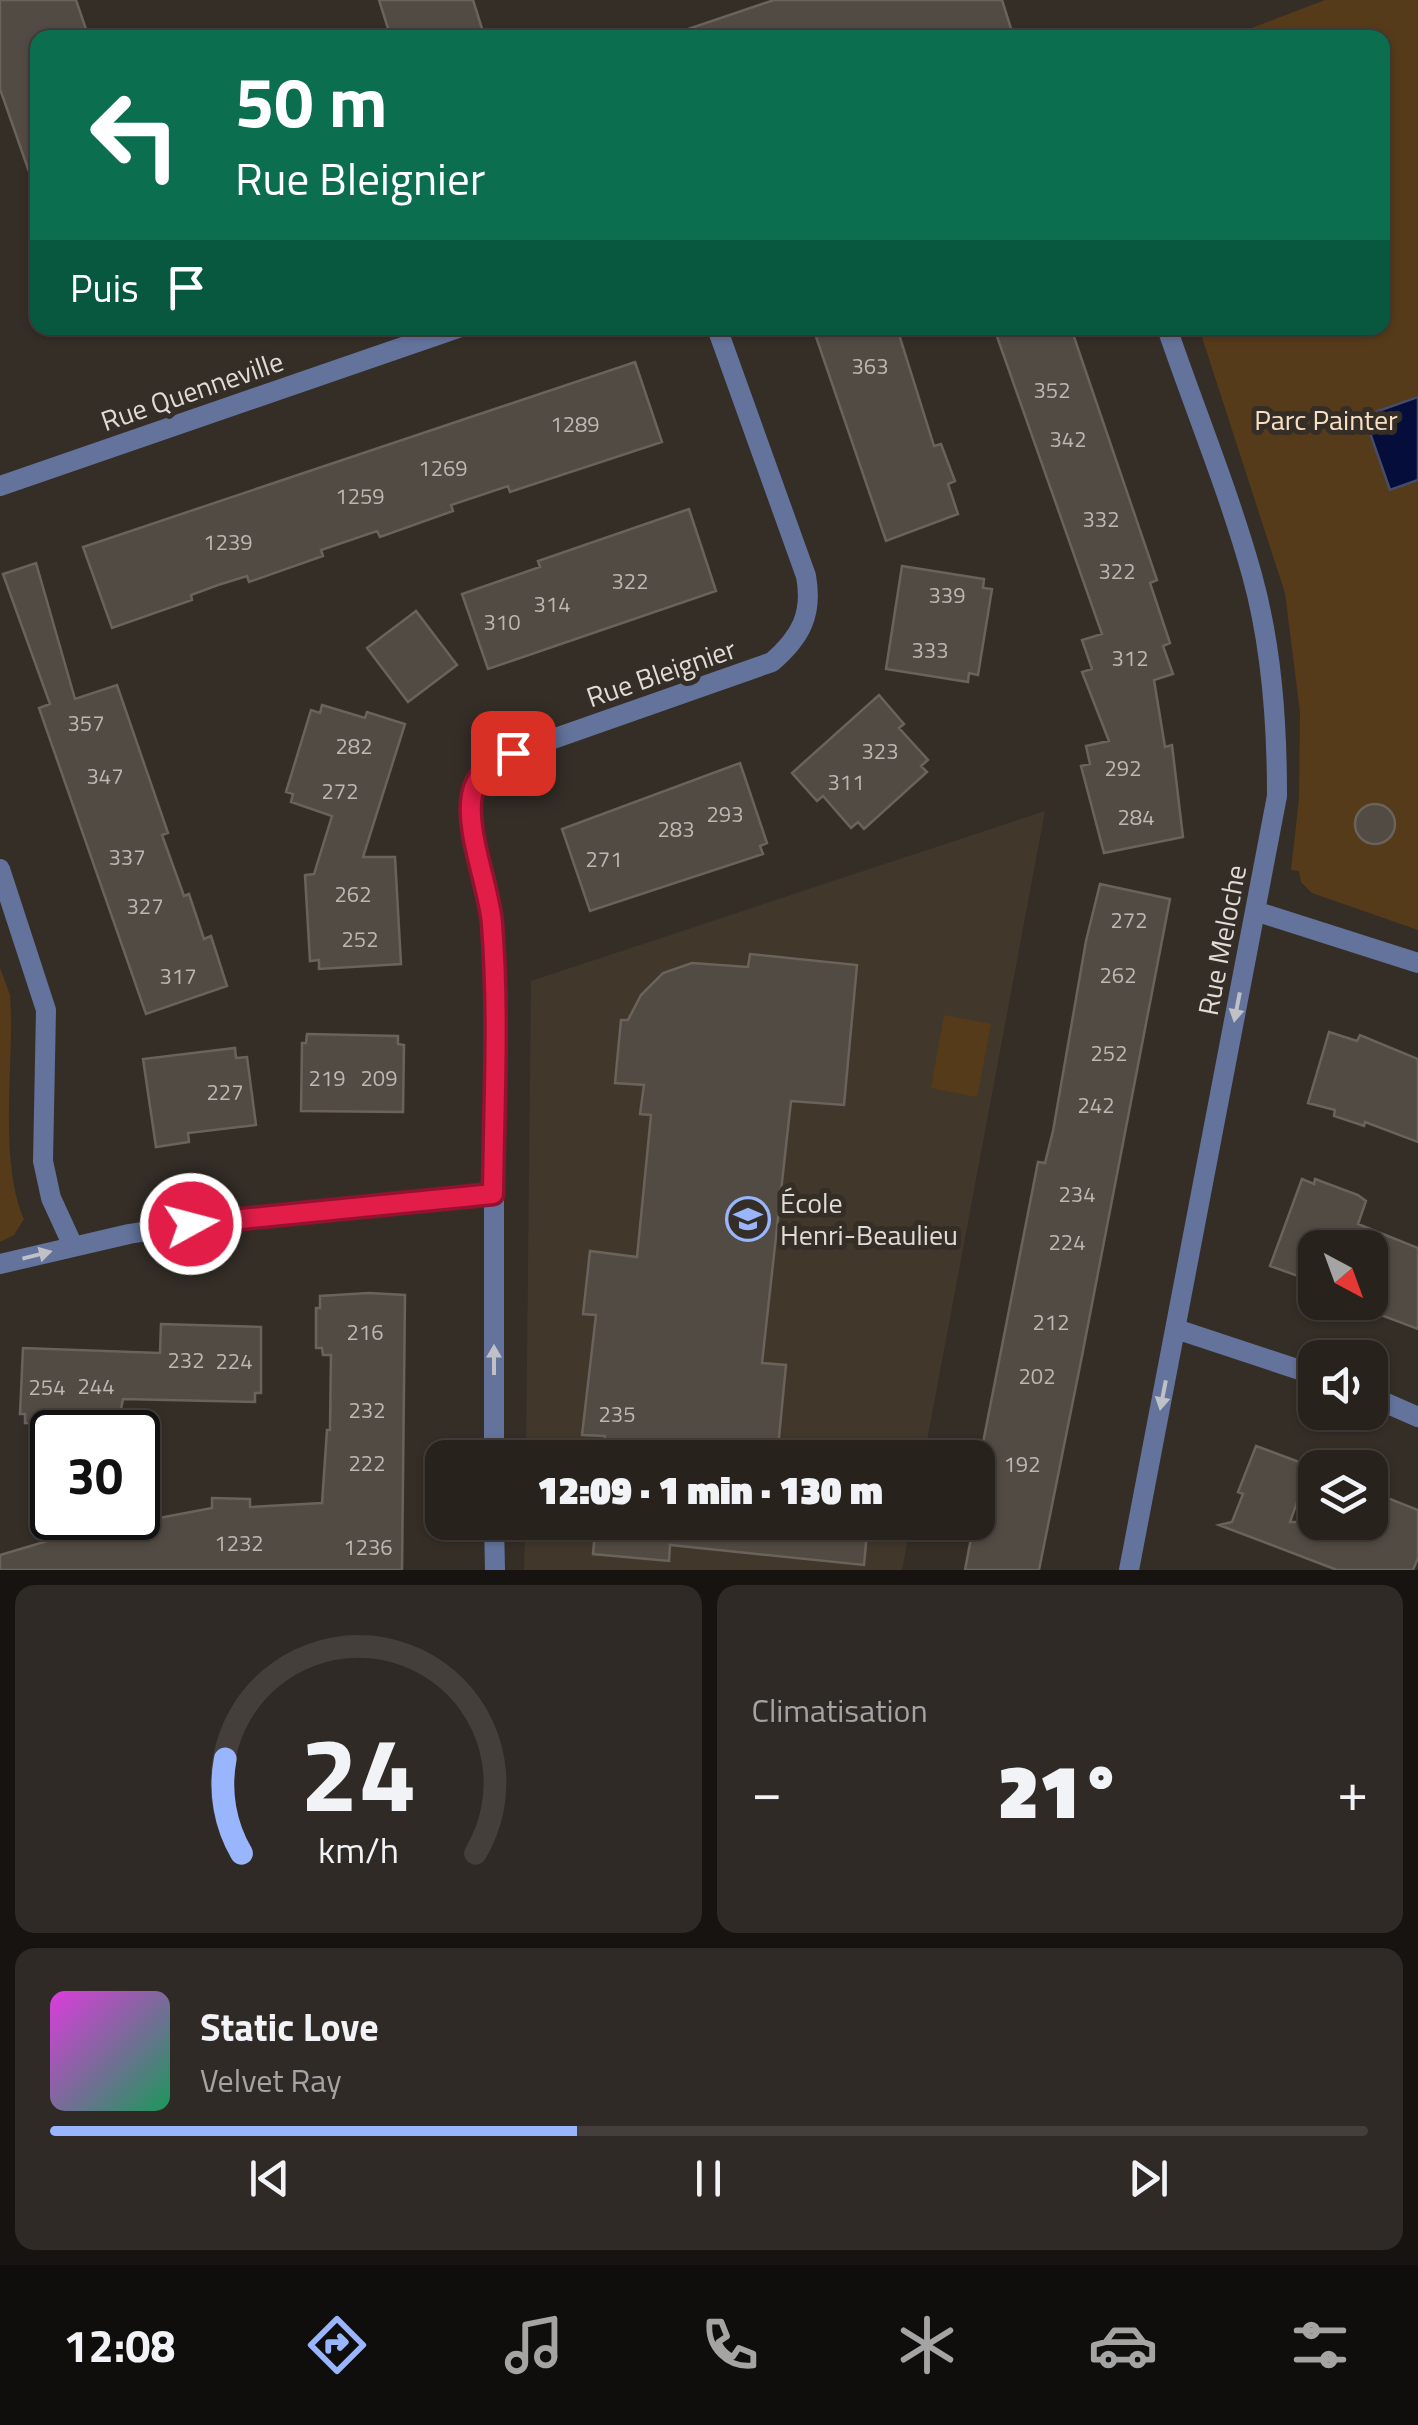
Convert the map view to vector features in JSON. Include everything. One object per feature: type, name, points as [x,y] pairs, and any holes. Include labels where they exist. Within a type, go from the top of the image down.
[{"type":"street","name":"Rue Quenneville","points":[[0,486],[438,335]]},
{"type":"street","name":"Rue Bleignier","points":[[494,1440],[494,955],[490,896],[473,824],[472,791],[496,760],[772,662],[805,624],[810,599],[806,576],[720,335]]},
{"type":"street","name":"Rue Meloche","points":[[1129,1570],[1276,796],[1276,723],[1266,642],[1252,575],[1169,335]]},
{"type":"street","points":[[0,869],[8,919],[46,1010],[43,1161],[51,1198],[73,1246]]},
{"type":"street","points":[[1256,911],[1418,963]]},
{"type":"street","points":[[0,1264],[191,1224],[493,1194]]},
{"type":"street","points":[[1176,1330],[1298,1369]]},
{"type":"street","points":[[1388,1404],[1418,1416]]},
{"type":"street","points":[[494,1540],[494,1570]]},
{"type":"shaded area","points":[[1418,397],[1418,480],[1390,490],[1364,416]]},
{"type":"shaded area","name":"École Henri-Beaulieu","points":[[1045,811],[927,1440],[526,1440],[531,981]]},
{"type":"shaded area","points":[[525,1540],[908,1540],[902,1570],[524,1570]]},
{"type":"green space","name":"Parc Painter","points":[[1325,0],[1418,0],[1418,930],[1312,893],[1301,882],[1299,871],[1291,870],[1299,799],[1300,712],[1285,593],[1201,335],[1390,335],[1390,30],[1246,30]]},
{"type":"green space","points":[[0,968],[10,995],[12,1173],[24,1219],[14,1235],[0,1242]]},
{"type":"green space","points":[[944,1015],[991,1024],[977,1097],[931,1088]]},
{"type":"building","points":[[0,0],[76,0],[86,30],[30,30],[30,174],[0,89]]},
{"type":"building","points":[[379,0],[473,0],[482,30],[388,30]]},
{"type":"building","points":[[774,0],[1002,0],[1011,30],[685,30]]},
{"type":"building","points":[[815,335],[899,335],[934,446],[941,444],[955,481],[948,484],[958,514],[886,541]]},
{"type":"building","points":[[996,335],[1073,335],[1157,580],[1150,583],[1170,643],[1163,646],[1173,674],[1154,680],[1165,747],[1172,745],[1183,837],[1104,853],[1081,766],[1090,764],[1086,746],[1109,741],[1082,672],[1092,669],[1082,640],[1102,634]]},
{"type":"building","points":[[635,362],[662,442],[510,492],[508,486],[451,505],[453,511],[380,537],[377,531],[321,550],[323,556],[249,582],[247,576],[218,585],[191,595],[192,600],[112,628],[83,547]]},
{"type":"building","points":[[689,509],[716,591],[488,669],[462,594],[540,567],[538,561]]},
{"type":"building","points":[[36,563],[75,699],[117,685],[168,833],[162,835],[184,896],[189,894],[204,939],[211,936],[227,986],[146,1014],[39,708],[50,704],[3,574]]},
{"type":"building","points":[[902,566],[984,579],[983,588],[992,589],[978,675],[969,673],[968,682],[886,669]]},
{"type":"building","points":[[416,611],[457,665],[408,702],[367,648]]},
{"type":"building","points":[[879,695],[904,724],[899,728],[928,760],[921,766],[927,772],[864,829],[858,822],[851,828],[823,796],[817,801],[792,773]]},
{"type":"building","points":[[322,705],[365,718],[367,712],[405,724],[363,857],[395,857],[401,964],[319,969],[319,960],[310,961],[305,875],[314,874],[332,816],[291,802],[293,794],[286,792],[311,710],[320,713]]},
{"type":"building","points":[[740,763],[767,843],[760,846],[763,854],[590,911],[562,829]]},
{"type":"building","points":[[1375,804],[1389,810],[1395,824],[1389,838],[1375,844],[1361,838],[1355,824],[1361,810]]},
{"type":"building","points":[[1100,884],[1170,899],[1039,1570],[965,1570],[971,1540],[995,1540],[995,1440],[984,1440],[1038,1162],[1045,1163],[1053,1131],[1086,941]]},
{"type":"building","points":[[750,954],[857,965],[844,1105],[791,1101],[762,1363],[786,1365],[779,1440],[605,1440],[605,1436],[582,1435],[596,1315],[583,1314],[590,1251],[637,1257],[651,1115],[640,1114],[644,1085],[615,1083],[621,1020],[628,1020],[641,995],[663,973],[692,963],[748,967]]},
{"type":"building","points":[[1329,1032],[1357,1041],[1360,1035],[1418,1059],[1418,1142],[1365,1122],[1364,1126],[1334,1116],[1335,1110],[1308,1103]]},
{"type":"building","points":[[307,1034],[398,1036],[398,1044],[404,1045],[403,1112],[301,1111],[302,1043],[306,1043]]},
{"type":"building","points":[[235,1048],[236,1058],[247,1057],[256,1125],[188,1133],[189,1142],[156,1147],[143,1059]]},
{"type":"building","points":[[1302,1179],[1314,1184],[1315,1179],[1366,1201],[1358,1224],[1373,1230],[1298,1230],[1298,1276],[1270,1266]]},
{"type":"building","points":[[1388,1236],[1418,1248],[1418,1329],[1388,1318]]},
{"type":"building","points":[[405,1295],[402,1570],[0,1570],[0,1555],[51,1540],[160,1540],[160,1518],[212,1508],[212,1498],[250,1499],[250,1507],[322,1503],[330,1430],[331,1355],[323,1355],[322,1348],[316,1348],[316,1308],[320,1308],[320,1296]]},
{"type":"building","points":[[161,1324],[261,1327],[261,1393],[255,1393],[255,1402],[123,1399],[121,1410],[30,1410],[30,1423],[25,1423],[25,1414],[20,1414],[23,1348],[160,1353]]},
{"type":"building","points":[[1256,1446],[1298,1462],[1298,1500],[1290,1522],[1298,1522],[1298,1540],[1388,1540],[1388,1498],[1418,1510],[1418,1558],[1413,1570],[1337,1570],[1219,1525],[1232,1522],[1243,1494],[1238,1492]]},
{"type":"building","points":[[594,1540],[866,1540],[864,1565],[670,1545],[669,1561],[593,1554]]},
{"type":"place","name":"École Henri-Beaulieu","points":[[748,1219]]},
{"type":"route","points":[[191,1224],[493,1194],[494,955],[490,896],[471,807],[472,791],[482,774],[496,760],[513,753]]}]
